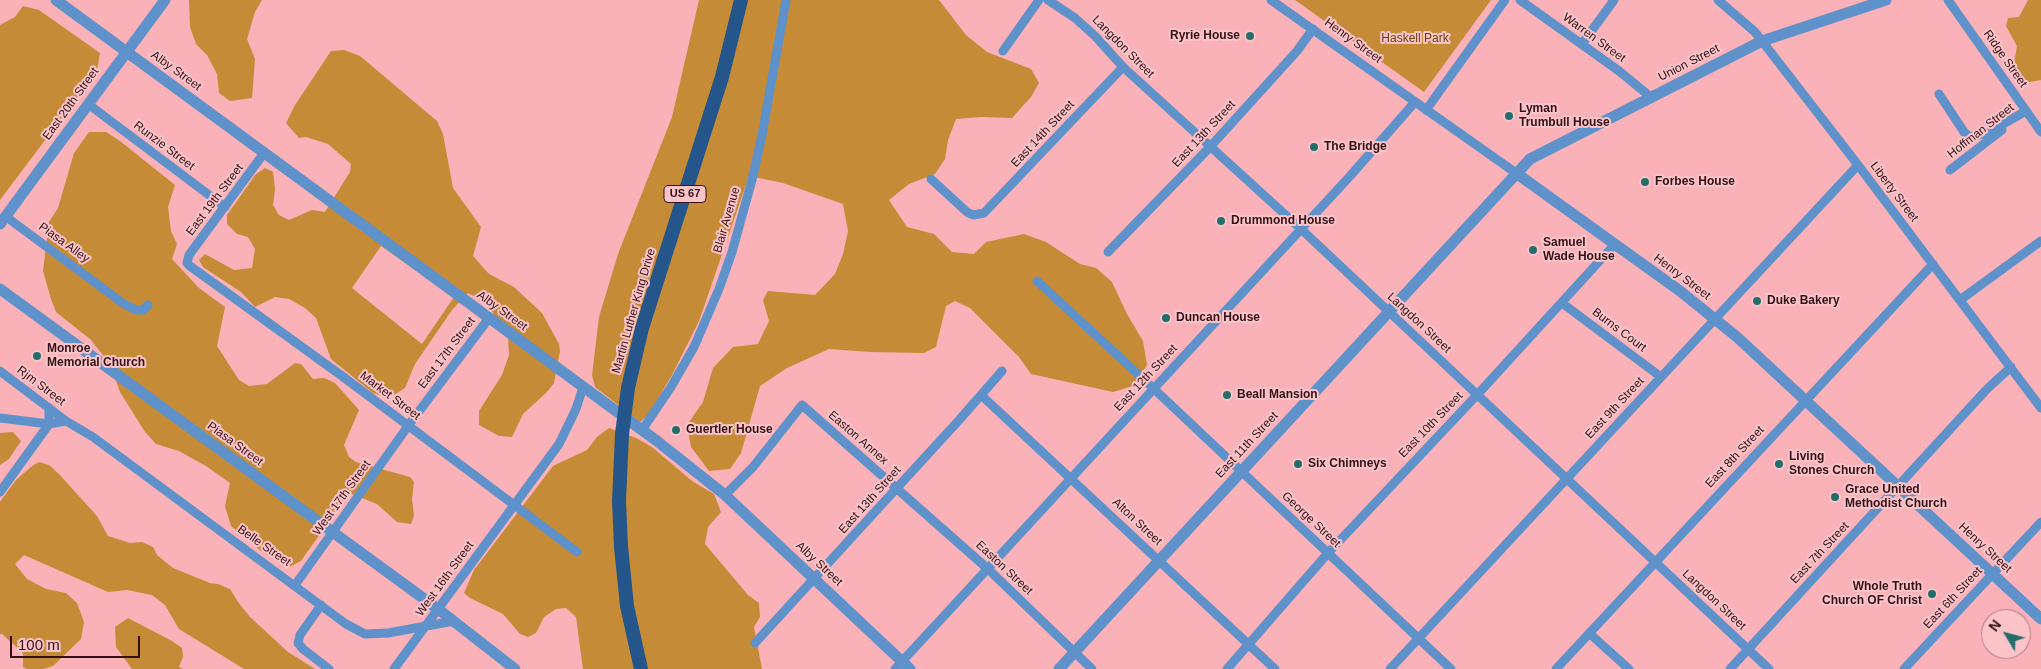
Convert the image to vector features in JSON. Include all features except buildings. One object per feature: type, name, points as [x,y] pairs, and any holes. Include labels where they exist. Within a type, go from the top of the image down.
[{"type":"highway","name":"Martin Luther King Drive","points":[[641,669],[628,613],[621,547],[619,501],[622,434],[628,388],[642,328],[720,86],[741,0]]},
{"type":"street","name":"Alby Street","points":[[56,0],[642,430],[725,496],[814,579],[902,666]]},
{"type":"street","name":"East 20th Street","points":[[3,220],[165,0]]},
{"type":"street","name":"Blair Avenue","points":[[642,430],[671,387],[694,347],[732,252],[762,135],[786,0]]},
{"type":"street","points":[[1002,51],[1039,0]]},
{"type":"street","name":"Langdon Street","points":[[1048,0],[1075,18],[1095,36],[1123,67],[1301,229],[1769,669]]},
{"type":"street","name":"Henry Street","points":[[1272,0],[1615,244],[1715,318],[1806,399],[2041,619]]},
{"type":"street","points":[[1426,110],[1505,0]]},
{"type":"street","name":"Warren Street","points":[[1520,0],[1582,44],[1652,98]]},
{"type":"street","points":[[1582,44],[1614,0]]},
{"type":"street","name":"Liberty Street","points":[[1718,0],[1748,25],[1762,41],[2011,366],[2041,408]]},
{"type":"street","name":"Union Street","points":[[1516,173],[1530,159],[1762,41],[1886,0]]},
{"type":"street","name":"Ridge Street","points":[[1948,0],[2041,132]]},
{"type":"street","name":"East 13th Street","points":[[1108,252],[1210,147],[1297,52],[1313,29]]},
{"type":"street","name":"East 14th Street","points":[[931,179],[967,212],[973,215],[984,213],[994,205],[1123,67]]},
{"type":"street","points":[[1939,94],[1964,132],[1970,137],[1987,133],[2026,111]]},
{"type":"street","name":"East 12th Street","points":[[902,666],[988,569],[1301,229],[1415,102]]},
{"type":"street","name":"Runzie Street","points":[[88,104],[225,207]]},
{"type":"street","name":"Hoffman Street","points":[[1950,170],[2026,111]]},
{"type":"street","name":"East 19th Street","points":[[187,263],[189,255],[264,153]]},
{"type":"street","name":"East 9th Street","points":[[1390,669],[1858,165]]},
{"type":"street","name":"East 11th Street","points":[[1059,669],[1516,173]]},
{"type":"street","name":"Piasa Alley","points":[[3,220],[107,290],[124,304],[136,310],[143,310],[148,305]]},
{"type":"street","points":[[1960,300],[2041,241]]},
{"type":"street","name":"East 10th Street","points":[[1227,669],[1328,553],[1477,395],[1615,244]]},
{"type":"street","name":"Market Street","points":[[187,263],[196,272],[342,376],[577,552]]},
{"type":"street","name":"East 8th Street","points":[[1556,669],[1933,264]]},
{"type":"street","name":"George Street","points":[[1037,281],[1154,388],[1451,669]]},
{"type":"street","name":"Piasa Street","points":[[0,289],[454,621]]},
{"type":"street","name":"Burns Court","points":[[1562,302],[1661,377]]},
{"type":"street","name":"East 17th Street","points":[[408,426],[489,318]]},
{"type":"street","name":"East 7th Street","points":[[1730,669],[1987,389],[2011,366]]},
{"type":"street","name":"Rjm Street","points":[[0,371],[66,421]]},
{"type":"street","name":"East 13th Street","points":[[755,643],[898,488],[1002,371]]},
{"type":"street","name":"West 16th Street","points":[[394,669],[566,432],[583,386]]},
{"type":"street","name":"Alton Street","points":[[981,395],[1274,669]]},
{"type":"street","name":"Easton Annex","points":[[725,496],[753,468],[802,405],[898,488]]},
{"type":"street","points":[[0,492],[49,424],[49,408]]},
{"type":"street","points":[[0,418],[49,424],[66,421]]},
{"type":"street","name":"Belle Street","points":[[66,421],[93,437],[346,624],[365,634],[380,634],[454,621]]},
{"type":"street","name":"West 17th Street","points":[[295,585],[408,426]]},
{"type":"street","name":"Easton Street","points":[[898,488],[988,569],[1092,669]]},
{"type":"street","name":"East 6th Street","points":[[1904,669],[2041,522]]},
{"type":"street","points":[[322,605],[300,635],[298,643],[303,649],[330,669]]},
{"type":"street","points":[[454,621],[515,669]]},
{"type":"street","points":[[1589,632],[1629,669]]},
{"type":"green space","points":[[189,0],[262,0],[255,12],[247,39],[255,59],[252,98],[230,101],[219,93],[217,74],[207,55],[196,44],[190,27]]},
{"type":"green space","points":[[699,0],[939,0],[966,35],[987,52],[1031,69],[1039,83],[1031,97],[1012,118],[981,117],[956,119],[948,140],[945,159],[935,174],[909,184],[889,200],[907,227],[934,234],[952,252],[974,254],[986,242],[1024,234],[1046,242],[1080,264],[1096,268],[1112,282],[1127,314],[1143,341],[1147,365],[1133,386],[1113,392],[1031,374],[1019,357],[970,308],[955,301],[946,306],[936,347],[924,353],[829,349],[787,368],[760,386],[741,453],[730,469],[709,471],[691,447],[687,425],[703,402],[713,368],[733,347],[758,344],[769,321],[763,300],[768,291],[815,295],[835,274],[843,254],[848,231],[843,204],[783,183],[749,176],[699,321],[672,375],[649,414],[640,422],[595,387],[592,375],[599,317],[618,254],[672,117]]},
{"type":"green space","name":"Haskell Park","points":[[1295,0],[1491,0],[1424,92]]},
{"type":"green space","points":[[2028,0],[2041,0],[2041,80],[2024,83],[2015,76],[2013,69],[2017,46],[2006,26],[2008,18],[2019,17]]},
{"type":"green space","points":[[23,6],[39,10],[100,53],[97,71],[0,200],[0,25],[15,17]]},
{"type":"green space","points":[[344,50],[360,56],[437,121],[443,134],[453,188],[481,227],[473,256],[489,274],[514,287],[542,313],[559,344],[560,351],[554,383],[523,414],[512,437],[499,436],[479,425],[479,411],[502,375],[509,355],[508,337],[486,302],[468,293],[452,310],[415,364],[405,388],[389,398],[373,393],[331,359],[316,318],[305,308],[289,299],[275,297],[255,307],[241,292],[203,267],[199,260],[205,254],[234,270],[252,268],[255,249],[248,237],[237,234],[227,224],[227,215],[256,174],[265,168],[273,172],[275,189],[273,205],[279,215],[289,220],[312,210],[325,212],[350,172],[351,164],[328,144],[306,137],[299,138],[286,123],[295,105],[331,51]],"holes":[[[381,246],[454,297],[422,344],[352,288]]]},
{"type":"green space","points":[[89,132],[106,132],[175,185],[168,207],[171,231],[177,244],[172,259],[199,288],[225,307],[217,346],[239,380],[249,386],[267,384],[295,363],[301,364],[313,379],[324,378],[335,383],[359,410],[344,445],[349,457],[356,462],[410,477],[414,482],[412,499],[414,516],[411,524],[397,522],[377,504],[349,493],[301,561],[289,567],[261,551],[231,526],[225,506],[230,483],[206,466],[179,451],[156,444],[145,432],[120,392],[110,364],[91,340],[56,312],[43,271],[49,222],[58,208],[74,153]]},
{"type":"green space","points":[[609,428],[636,438],[652,447],[692,481],[714,494],[721,512],[708,527],[705,544],[748,595],[759,603],[760,617],[754,627],[762,669],[583,669],[576,617],[566,608],[556,609],[544,617],[536,633],[528,637],[520,634],[503,614],[470,598],[464,593],[474,570],[553,466],[587,450],[597,437]]},
{"type":"green space","points":[[13,432],[21,441],[9,459],[0,465],[0,433]]},
{"type":"green space","points":[[39,462],[49,465],[59,474],[97,516],[108,536],[130,543],[142,542],[153,547],[157,555],[173,568],[230,589],[250,617],[288,652],[315,669],[244,669],[179,629],[165,605],[152,595],[127,590],[108,592],[24,555],[15,564],[27,579],[46,589],[66,593],[77,603],[84,622],[81,639],[53,666],[43,669],[27,669],[23,667],[23,653],[0,634],[0,502],[16,480]]},
{"type":"green space","points":[[128,618],[182,648],[183,657],[179,667],[183,669],[132,669],[116,647],[115,627]]},
{"type":"place","name":"Ryrie House","points":[[1250,36]]},
{"type":"place","name":"Lyman Trumbull House","points":[[1509,116]]},
{"type":"place","name":"The Bridge","points":[[1314,147]]},
{"type":"place","name":"Forbes House","points":[[1645,182]]},
{"type":"place","name":"Drummond House","points":[[1221,221]]},
{"type":"place","name":"Samuel Wade House","points":[[1533,250]]},
{"type":"place","name":"Duke Bakery","points":[[1757,301]]},
{"type":"place","name":"Duncan House","points":[[1166,318]]},
{"type":"place","name":"Monroe Memorial Church","points":[[37,356]]},
{"type":"place","name":"Beall Mansion","points":[[1227,395]]},
{"type":"place","name":"Guertler House","points":[[676,430]]},
{"type":"place","name":"Six Chimneys","points":[[1298,464]]},
{"type":"place","name":"Living Stones Church","points":[[1779,464]]},
{"type":"place","name":"Grace United Methodist Church","points":[[1835,497]]},
{"type":"place","name":"Whole Truth Church OF Christ","points":[[1932,594]]}]
